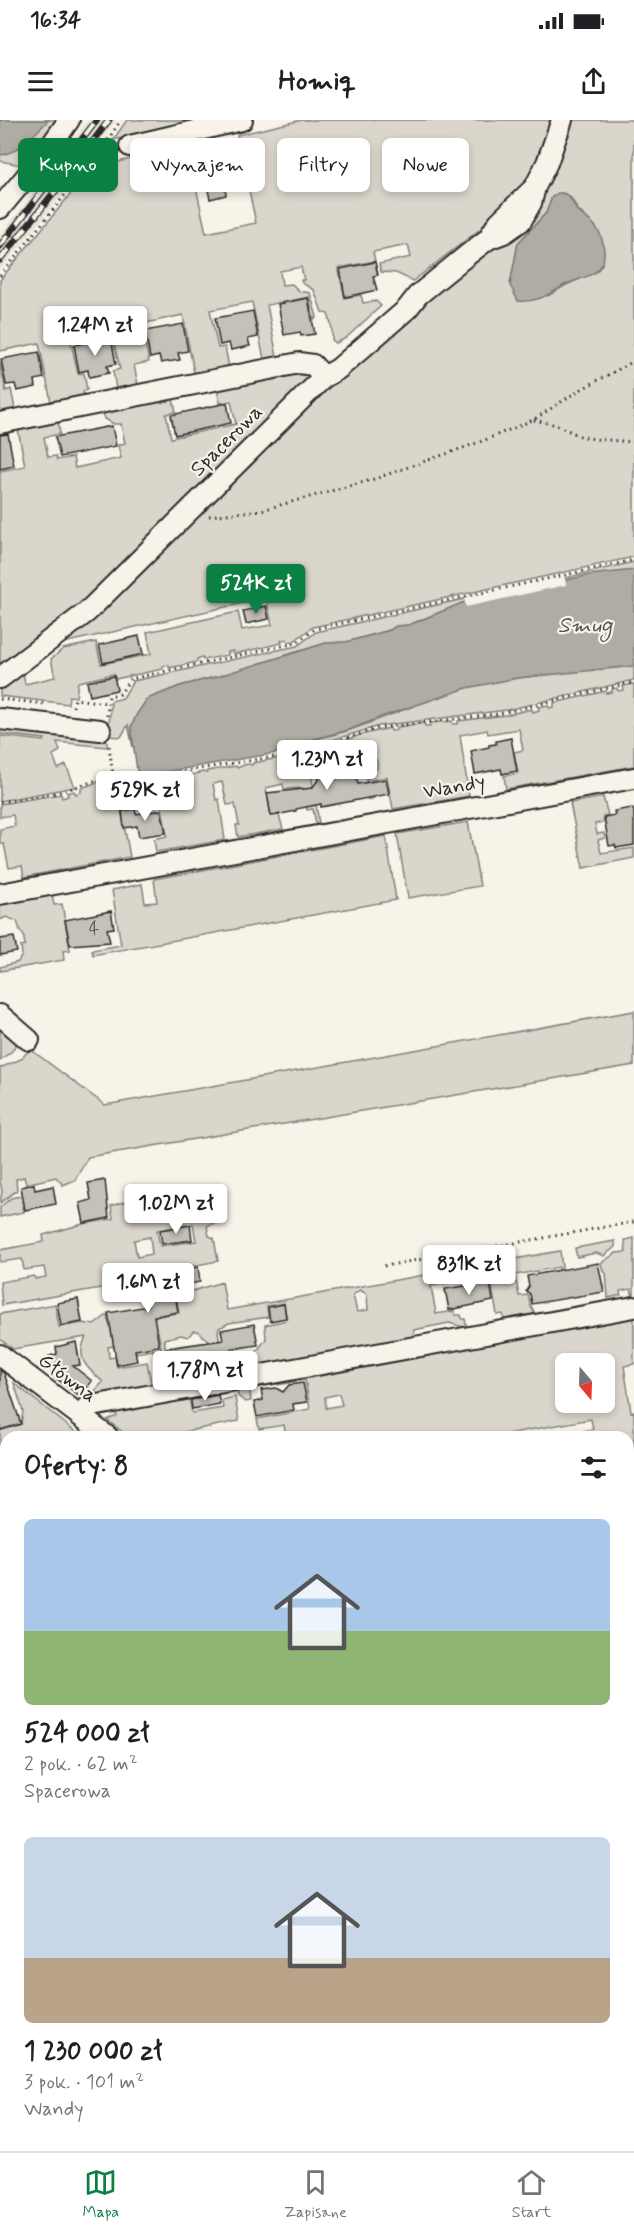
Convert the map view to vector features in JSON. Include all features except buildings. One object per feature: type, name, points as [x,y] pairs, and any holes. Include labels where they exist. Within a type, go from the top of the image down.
[{"type":"street","points":[[0,208],[45,154],[69,120]]},
{"type":"street","points":[[164,138],[242,120]]},
{"type":"street","name":"Spacerowa","points":[[0,678],[87,612],[324,377],[338,369],[407,309],[433,282],[488,239],[499,222],[535,187],[547,163],[562,120]]},
{"type":"street","points":[[0,423],[298,363],[313,365],[324,377]]},
{"type":"street","points":[[0,719],[105,730]]},
{"type":"street","name":"Wandy","points":[[0,894],[634,778]]},
{"type":"street","points":[[0,1015],[29,1040]]},
{"type":"street","points":[[80,1416],[92,1406],[634,1307]]},
{"type":"street","name":"Główna","points":[[0,1355],[100,1431]]},
{"type":"path","points":[[109,138],[121,120]]},
{"type":"path","points":[[118,148],[130,146]]},
{"type":"path","points":[[0,276],[67,192]]},
{"type":"path","points":[[181,520],[262,510],[371,480],[480,442],[533,420],[580,390],[634,361]]},
{"type":"path","points":[[533,420],[557,425],[580,436],[634,442]]},
{"type":"path","points":[[634,560],[315,629],[296,643],[130,679],[120,694],[109,696],[105,730],[113,774],[123,782],[292,754],[378,728],[498,714],[634,682]]},
{"type":"path","points":[[0,699],[53,705]]},
{"type":"path","points":[[64,706],[74,707],[75,699],[108,703]]},
{"type":"path","points":[[0,802],[57,793],[113,774]]},
{"type":"path","points":[[384,1266],[634,1222]]},
{"type":"shaded area","points":[[0,120],[57,120],[43,138],[18,138],[18,164],[0,161]]},
{"type":"shaded area","points":[[88,120],[116,120],[103,138],[75,138]]},
{"type":"shaded area","points":[[127,120],[199,120],[118,139],[114,138]]},
{"type":"shaded area","points":[[302,120],[556,120],[534,176],[497,216],[413,281],[396,273],[381,272],[379,264],[411,257],[408,245],[373,252],[375,261],[338,268],[345,298],[361,295],[363,303],[376,301],[381,306],[346,338],[336,343],[332,340],[332,327],[328,314],[322,312],[314,290],[302,283],[301,280],[304,280],[301,267],[280,271],[282,285],[292,284],[299,291],[310,293],[317,317],[314,320],[309,297],[267,305],[277,357],[264,359],[252,302],[210,310],[218,348],[225,347],[229,367],[194,373],[183,315],[141,324],[149,362],[134,365],[138,385],[116,389],[113,371],[120,369],[111,330],[70,338],[78,374],[84,373],[87,390],[83,391],[84,396],[51,402],[39,343],[0,351],[0,280],[72,192],[118,192],[118,162],[130,159],[130,192],[197,192],[206,233],[256,223],[249,192],[265,192],[265,138],[238,138],[237,135]]},
{"type":"shaded area","points":[[569,120],[634,120],[634,557],[313,627],[294,641],[281,640],[282,643],[234,654],[234,651],[228,652],[228,655],[203,660],[202,657],[197,659],[197,662],[169,668],[169,665],[163,666],[163,669],[115,679],[114,674],[78,682],[76,697],[69,696],[68,704],[0,696],[0,685],[23,671],[25,684],[55,677],[51,659],[63,649],[96,642],[101,664],[151,654],[147,632],[238,612],[242,630],[272,625],[266,598],[54,645],[400,318],[529,221]],"holes":[[[563,193],[571,198],[578,210],[595,226],[596,272],[548,296],[510,285],[518,243],[546,213],[552,197]]]},
{"type":"shaded area","points":[[34,192],[63,192],[0,270],[0,235]]},
{"type":"shaded area","points":[[0,362],[6,391],[11,389],[15,409],[0,412]]},
{"type":"shaded area","points":[[309,372],[307,374],[313,380],[132,559],[66,619],[0,668],[0,471],[25,466],[18,429],[58,421],[60,434],[44,437],[48,457],[56,456],[57,460],[73,457],[75,468],[121,458],[118,445],[125,443],[121,424],[114,424],[105,419],[103,412],[173,399],[176,412],[166,414],[171,438],[236,424],[231,401],[220,403],[217,390]]},
{"type":"shaded area","points":[[634,562],[634,570],[565,580],[565,578]]},
{"type":"shaded area","points":[[464,599],[465,602],[409,625],[396,626],[390,630],[346,642],[326,643],[180,686],[147,699],[131,727],[133,747],[128,725],[121,737],[108,736],[111,701],[123,698],[133,681],[297,646],[316,632]]},
{"type":"shaded area","points":[[634,666],[634,680],[507,710],[379,726],[292,752],[293,747],[300,744],[350,730],[466,688],[528,677]]},
{"type":"shaded area","points":[[634,684],[634,766],[506,789],[504,776],[518,773],[514,752],[523,750],[519,729],[488,734],[487,730],[460,735],[469,796],[393,809],[387,777],[371,780],[374,798],[368,800],[366,780],[376,769],[377,763],[373,755],[363,758],[361,752],[329,758],[329,763],[310,767],[319,823],[316,824],[313,809],[307,810],[303,788],[284,789],[283,784],[266,788],[271,816],[279,815],[283,829],[238,837],[236,825],[239,825],[235,804],[227,805],[222,782],[213,784],[216,800],[219,799],[225,840],[156,852],[154,839],[167,836],[161,802],[121,809],[130,857],[24,877],[22,866],[9,868],[4,844],[0,844],[0,829],[15,826],[13,815],[0,817],[0,804],[61,794],[62,798],[68,796],[67,793],[74,791],[76,794],[81,792],[81,788],[98,782],[100,785],[105,783],[104,779],[108,778],[119,786],[162,781],[162,779],[207,773],[207,771],[236,766],[237,768],[315,751],[360,735],[390,728],[391,731],[397,730],[397,727],[424,723],[425,726],[430,726],[430,723],[452,721],[453,724],[458,724],[458,721],[532,709],[533,712],[539,710],[538,707],[548,705],[549,708],[554,707],[554,703],[606,691],[606,693],[612,692],[612,689],[617,688],[618,691],[624,690],[623,686]]},
{"type":"shaded area","points":[[0,730],[107,741],[107,747],[57,742],[60,751],[53,755],[58,769],[66,765],[75,787],[0,801],[0,736],[44,741],[45,739],[0,734]]},
{"type":"shaded area","points":[[603,797],[608,815],[603,816],[604,822],[595,824],[597,834],[604,833],[605,838],[598,840],[601,853],[634,848],[634,858],[583,868],[570,803]]},
{"type":"shaded area","points":[[468,822],[480,886],[408,898],[397,834]]},
{"type":"shaded area","points":[[386,836],[396,900],[93,955],[92,950],[121,945],[112,890],[142,884],[145,903],[157,902],[154,879]]},
{"type":"shaded area","points":[[52,894],[54,905],[62,904],[70,950],[63,951],[64,960],[0,971],[0,967],[18,962],[22,955],[21,946],[25,945],[23,933],[17,921],[6,917],[0,920],[0,904]]},
{"type":"shaded area","points":[[634,1011],[634,1065],[88,1157],[75,1180],[63,1185],[56,1177],[26,1184],[24,1177],[16,1179],[17,1190],[0,1203],[2,1191],[0,1181],[0,1068],[21,1059],[30,1049],[105,1105]]},
{"type":"shaded area","points":[[0,1027],[18,1041],[12,1051],[0,1060]]},
{"type":"shaded area","points":[[200,1189],[214,1223],[207,1226],[209,1236],[214,1238],[218,1261],[133,1277],[135,1288],[101,1288],[2,1305],[0,1282],[34,1276],[35,1279],[46,1277],[44,1267],[24,1270],[22,1259],[0,1262],[0,1250],[44,1242],[43,1235],[83,1224],[113,1219],[111,1206]],"holes":[[[193,1224],[196,1241],[160,1246],[157,1230]],[[150,1237],[152,1254],[137,1257],[134,1240]]]},
{"type":"shaded area","points":[[21,1196],[24,1212],[0,1217],[0,1207],[11,1198]]},
{"type":"shaded area","points":[[634,1238],[634,1300],[631,1289],[620,1291],[621,1295],[608,1298],[606,1273],[601,1263],[616,1253],[626,1252],[625,1240]]},
{"type":"shaded area","points":[[615,1241],[615,1247],[604,1256],[596,1253],[577,1257],[575,1248]]},
{"type":"shaded area","points":[[560,1251],[563,1274],[561,1275],[559,1267],[515,1275],[519,1296],[528,1295],[530,1305],[537,1317],[505,1323],[503,1314],[497,1315],[491,1281],[480,1282],[478,1277],[431,1286],[436,1314],[454,1311],[455,1315],[461,1315],[462,1319],[465,1319],[467,1328],[449,1323],[414,1330],[412,1340],[252,1369],[252,1357],[266,1339],[265,1325],[287,1320],[284,1303],[267,1306],[268,1317],[229,1323],[219,1328],[224,1367],[220,1368],[218,1359],[207,1340],[198,1331],[193,1331],[188,1337],[181,1335],[164,1339],[169,1371],[185,1368],[187,1380],[160,1385],[153,1350],[136,1353],[134,1343],[108,1347],[109,1358],[115,1357],[117,1367],[147,1362],[152,1387],[79,1399],[89,1388],[94,1392],[103,1382],[88,1367],[82,1357],[86,1337],[13,1349],[0,1339],[0,1314],[55,1304],[59,1327],[83,1323],[94,1325],[107,1315],[109,1324],[179,1313],[176,1296],[222,1282],[227,1310]],"holes":[[[360,1290],[367,1294],[368,1310],[357,1312],[353,1295]],[[158,1332],[161,1348],[153,1350],[150,1334]]]},
{"type":"shaded area","points":[[634,1314],[634,1364],[624,1366],[631,1412],[634,1411],[634,1431],[583,1431],[593,1429],[591,1419],[524,1431],[285,1431],[284,1425],[259,1429],[257,1419],[310,1409],[305,1380],[278,1385],[277,1381],[254,1385],[250,1392],[251,1401],[245,1402],[238,1396],[236,1385]],"holes":[[[339,1394],[342,1405],[326,1408],[325,1397]]]},
{"type":"shaded area","points":[[14,1383],[74,1431],[0,1431],[21,1424],[23,1411]]},
{"type":"shaded area","points":[[188,1393],[192,1413],[223,1408],[222,1400],[235,1397],[239,1421],[189,1431],[121,1431],[107,1420],[117,1416],[113,1407]]},
{"type":"water","points":[[0,120],[49,120],[31,138],[18,138],[18,148],[0,155]]},
{"type":"water","points":[[558,193],[566,194],[577,210],[598,231],[603,243],[603,263],[592,274],[543,297],[531,301],[518,301],[510,285],[518,243],[546,213],[552,197]]},
{"type":"water","name":"Smug","points":[[634,570],[634,666],[517,678],[467,688],[349,730],[303,742],[288,751],[141,776],[137,771],[131,727],[147,699],[180,686],[326,643],[346,642],[390,630],[396,626],[409,625],[462,603],[589,575]]},
{"type":"pier","points":[[565,578],[566,585],[466,607],[464,599]]},
{"type":"railway","points":[[0,246],[97,120]]},
{"type":"railway","points":[[0,260],[109,120]]}]
